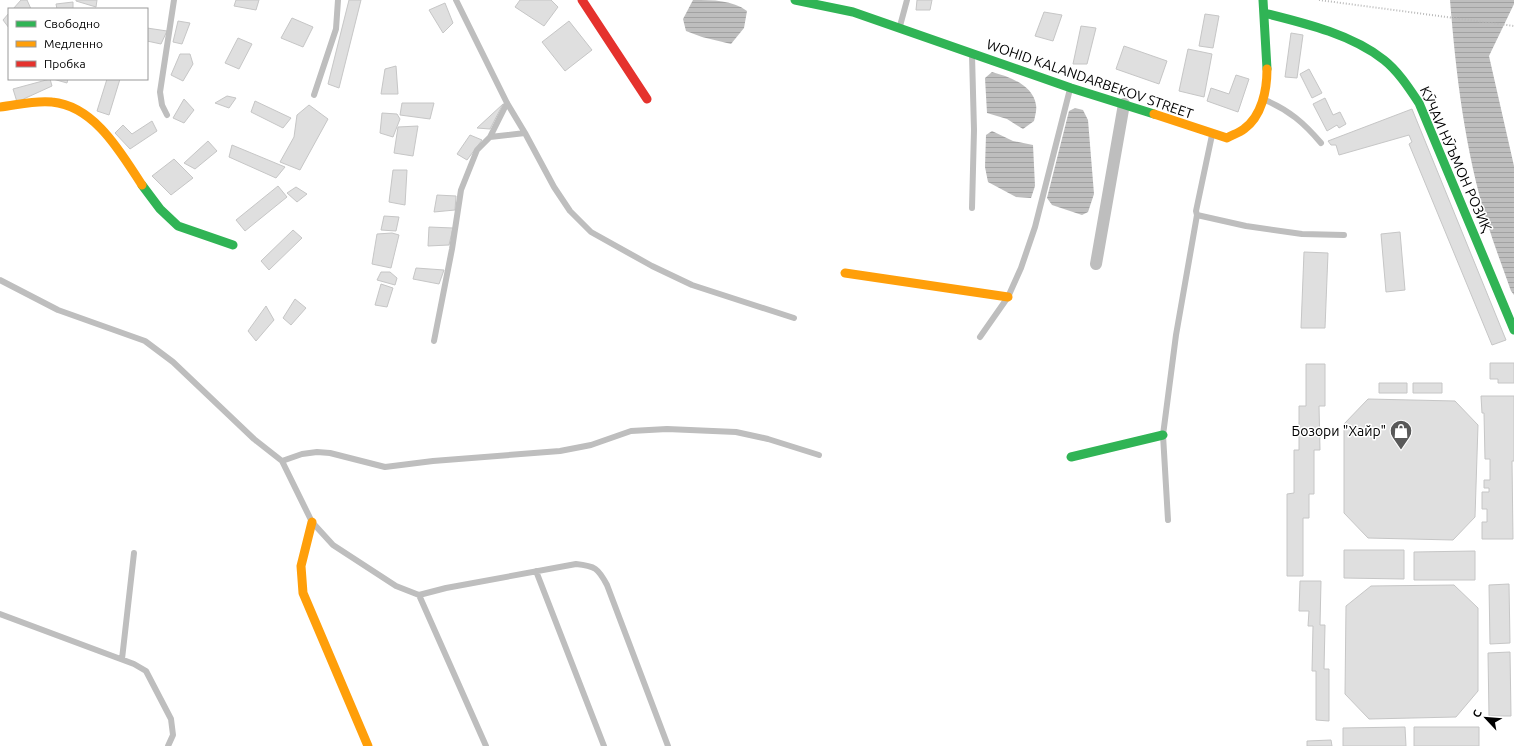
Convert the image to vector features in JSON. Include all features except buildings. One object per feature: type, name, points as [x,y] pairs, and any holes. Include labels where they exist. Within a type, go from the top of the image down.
[{"type":"street","points":[[582,0],[647,99]]},
{"type":"street","name":"WOHID KALANDARBEKOV STREET","points":[[795,0],[853,12],[1071,88],[1124,104],[1212,135],[1227,138],[1239,135],[1247,128],[1253,121],[1264,100],[1268,75],[1263,0]]},
{"type":"street","name":"КӮЧАИ НӮЪМОН РОЗИҚ","points":[[1264,13],[1311,27],[1360,46],[1385,61],[1404,81],[1419,103],[1514,330]]},
{"type":"street","points":[[0,107],[40,101],[60,103],[80,111],[94,122],[117,148],[156,203],[174,224],[233,245]]},
{"type":"street","points":[[1096,264],[1124,104]]},
{"type":"street","points":[[844,273],[1008,297]]},
{"type":"street","points":[[1071,457],[1163,435]]},
{"type":"street","points":[[312,522],[302,558],[300,577],[303,593],[368,746]]},
{"type":"lane","points":[[167,116],[162,105],[160,92],[174,0]]},
{"type":"lane","points":[[314,95],[336,29],[338,0]]},
{"type":"lane","points":[[456,0],[507,103],[554,187],[570,211],[592,232],[652,266],[692,285],[794,318]]},
{"type":"lane","points":[[900,28],[907,0]]},
{"type":"lane","points":[[972,53],[974,130],[972,208]]},
{"type":"lane","points":[[980,337],[1008,297],[1021,268],[1035,227],[1071,88]]},
{"type":"lane","points":[[1264,100],[1297,117],[1320,143]]},
{"type":"lane","points":[[434,341],[452,249],[461,190],[477,150],[490,137],[507,103]]},
{"type":"lane","points":[[490,137],[525,133]]},
{"type":"lane","points":[[1168,520],[1163,435],[1176,335],[1197,216],[1196,211],[1212,135]]},
{"type":"lane","points":[[1197,216],[1246,226],[1302,234],[1344,235]]},
{"type":"lane","points":[[0,280],[58,310],[145,341],[173,362],[254,439],[282,461],[312,522],[333,545],[358,563],[396,586],[419,595],[446,588],[576,564],[592,565],[601,574],[668,746]]},
{"type":"lane","points":[[282,461],[317,452],[330,453],[385,467],[433,461],[560,451],[591,445],[630,432],[668,429],[736,432],[768,439],[819,455]]},
{"type":"lane","points":[[122,659],[134,554]]},
{"type":"lane","points":[[536,571],[604,746]]},
{"type":"lane","points":[[419,595],[486,746]]},
{"type":"lane","points":[[0,614],[122,659],[146,671],[171,719],[173,735],[168,746]]},
{"type":"path","points":[[1319,0],[1514,26]]},
{"type":"shaded area","points":[[693,0],[722,1],[741,7],[747,11],[744,28],[731,44],[702,37],[686,31],[683,19]]},
{"type":"shaded area","points":[[1450,0],[1514,0],[1514,4],[1489,56],[1514,166],[1514,295],[1511,291],[1490,231],[1479,195],[1467,140],[1455,56]]},
{"type":"shaded area","points":[[992,72],[1006,76],[1020,83],[1026,87],[1034,98],[1036,109],[1034,121],[1023,129],[1007,119],[987,113],[985,78]]},
{"type":"shaded area","points":[[1075,108],[1083,110],[1088,120],[1094,194],[1088,212],[1082,215],[1052,205],[1047,198],[1069,111]]},
{"type":"shaded area","points":[[992,131],[1013,141],[1033,145],[1035,186],[1031,198],[1016,197],[988,182],[985,167],[986,135]]},
{"type":"traffic: fast","points":[[795,0],[853,12],[1071,88],[1154,114]]},
{"type":"traffic: fast","points":[[1263,0],[1267,69]]},
{"type":"traffic: fast","points":[[1264,13],[1327,30],[1357,43],[1384,60],[1403,80],[1419,103],[1514,330]]},
{"type":"traffic: fast","points":[[142,185],[160,209],[178,226],[233,245]]},
{"type":"traffic: fast","points":[[1071,457],[1163,435]]},
{"type":"traffic: slow","points":[[1154,114],[1227,138],[1240,132],[1250,124],[1255,117],[1262,102],[1266,85],[1267,69]]},
{"type":"traffic: slow","points":[[0,107],[33,102],[52,102],[67,105],[81,112],[94,122],[116,146],[142,185]]},
{"type":"traffic: slow","points":[[845,273],[1008,297]]},
{"type":"traffic: slow","points":[[312,522],[301,566],[303,593],[368,746]]},
{"type":"traffic: jam","points":[[582,0],[647,99]]},
{"type":"place","name":"Бозори \"Хайр\"","points":[[1401,450]]}]
